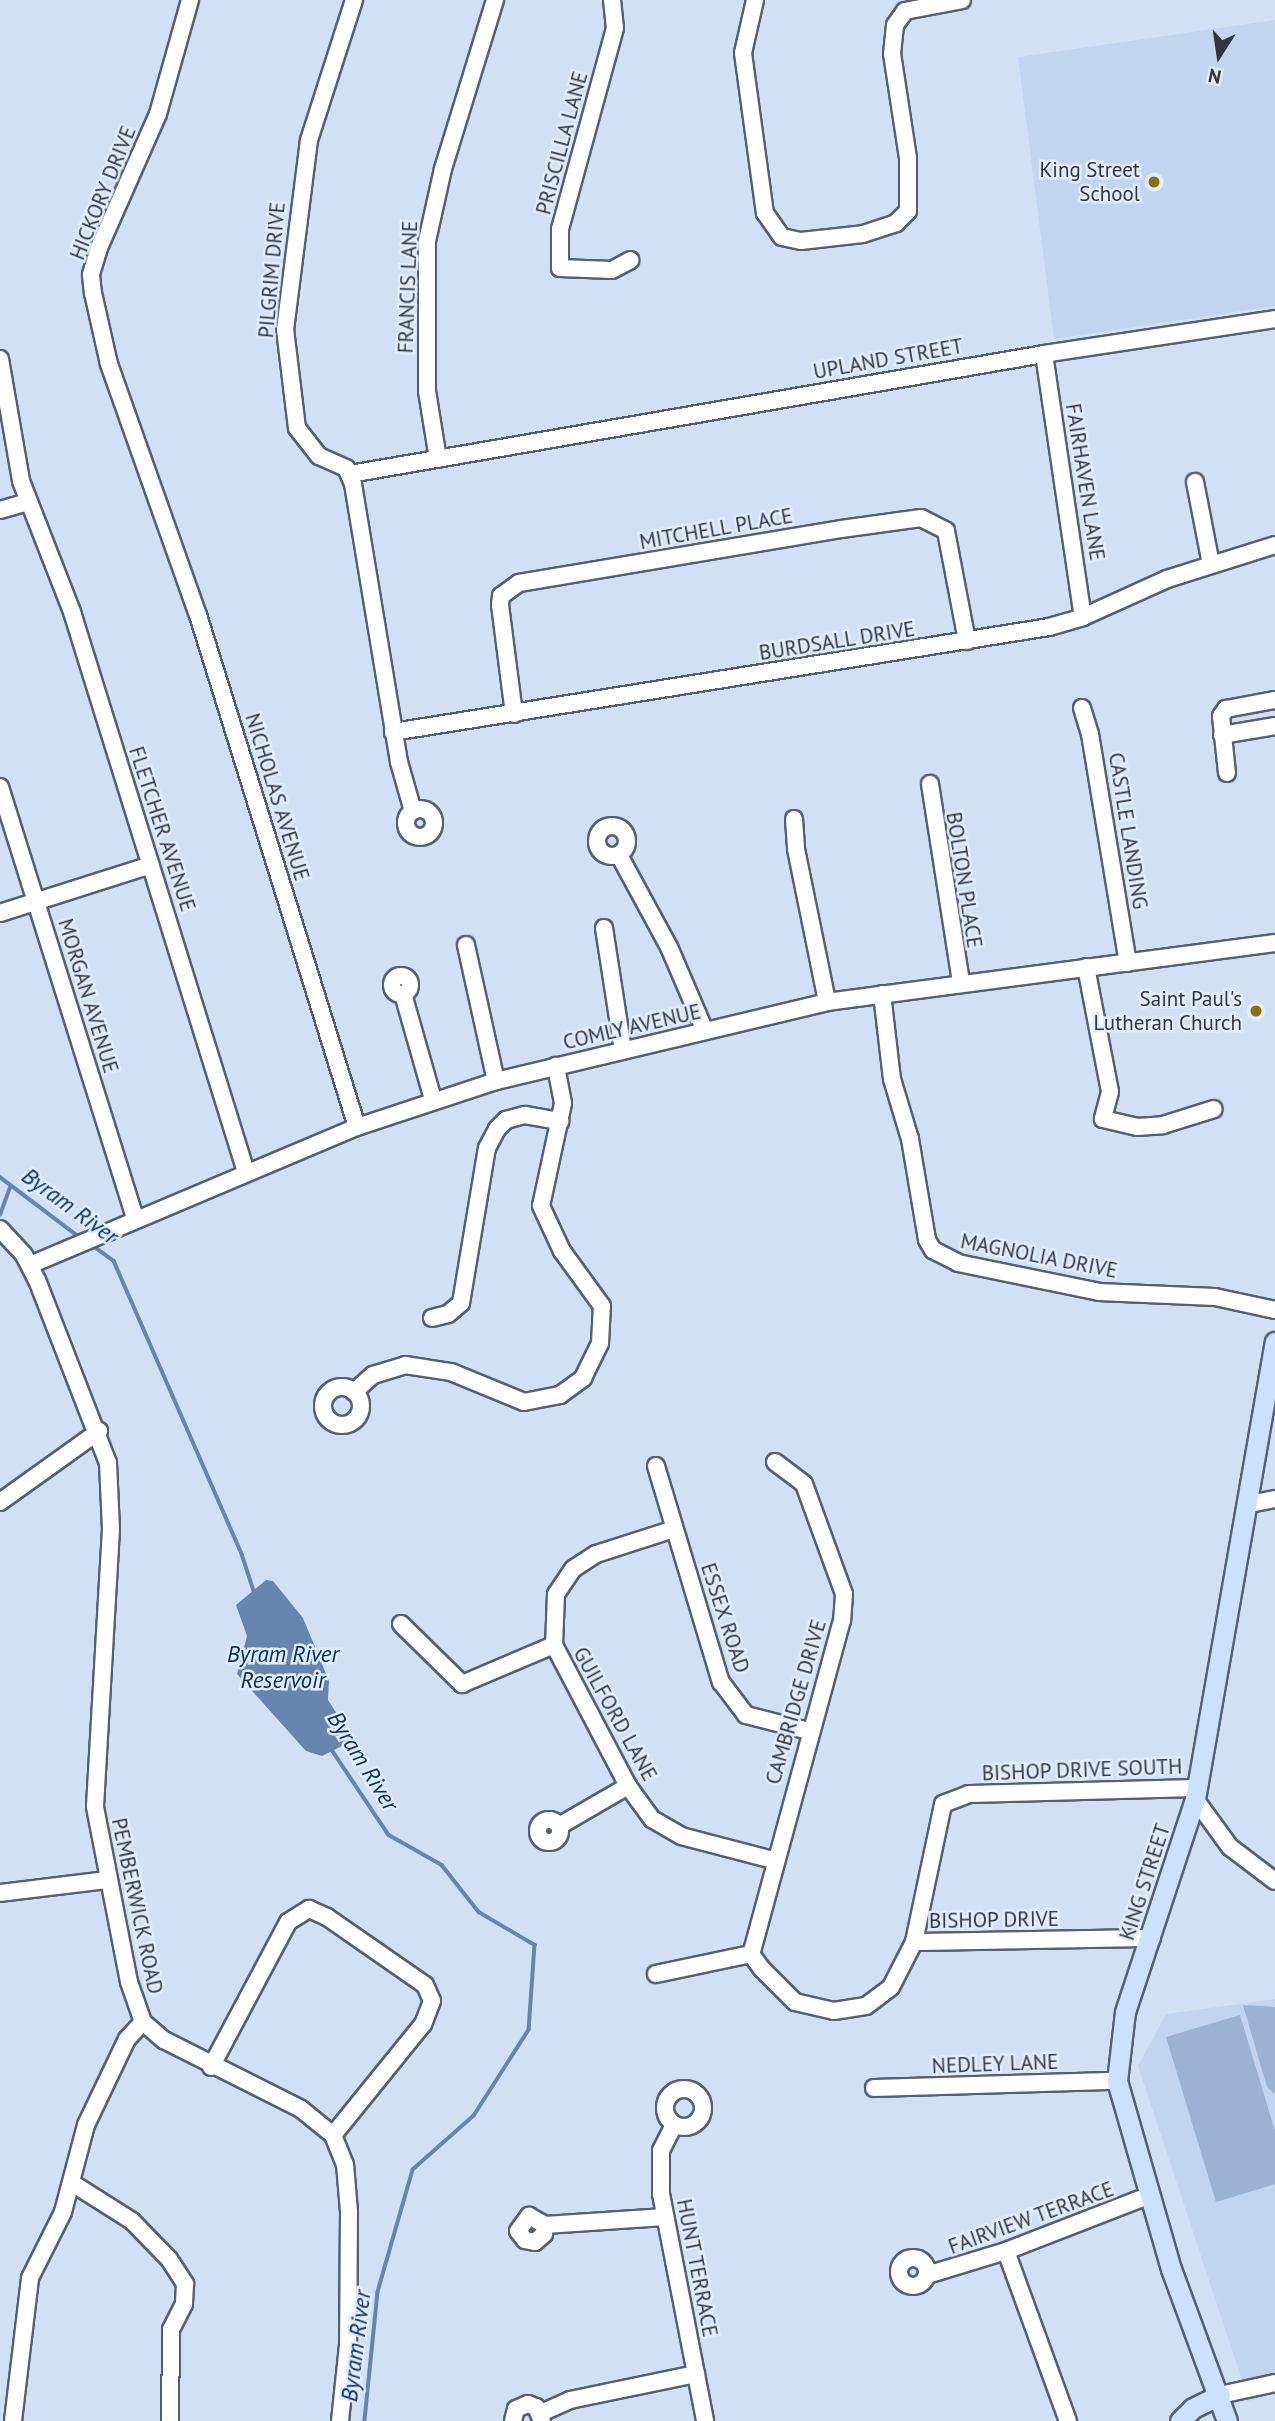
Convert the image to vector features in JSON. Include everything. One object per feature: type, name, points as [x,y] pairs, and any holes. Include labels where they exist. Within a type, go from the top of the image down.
[{"type":"main road","name":"KING STREET","points":[[1227,2421],[1148,2196],[1117,2081],[1125,2012],[1152,1938],[1196,1793],[1250,1504],[1275,1342]]},
{"type":"main road","points":[[1180,2421],[1193,2408],[1220,2395]]},
{"type":"street","name":"HICKORY DRIVE","points":[[152,481],[109,364],[91,275],[99,248],[158,114],[190,0]]},
{"type":"street","name":"PILGRIM DRIVE","points":[[350,474],[311,450],[297,428],[285,329],[309,140],[354,0]]},
{"type":"street","name":"FRANCIS LANE","points":[[438,459],[427,391],[427,241],[443,169],[495,0]]},
{"type":"street","name":"PRISCILLA LANE","points":[[612,0],[615,28],[560,229],[560,268],[612,271],[631,260]]},
{"type":"street","points":[[755,0],[743,53],[765,213],[782,237],[802,241],[873,232],[896,223],[908,211],[910,177],[892,54],[895,25],[905,11],[962,0]]},
{"type":"street","name":"UPLAND STREET","points":[[350,474],[1044,354],[1275,319]]},
{"type":"street","name":"FAIRHAVEN LANE","points":[[1044,354],[1083,617]]},
{"type":"street","name":"FLETCHER AVENUE","points":[[0,359],[15,457],[28,502],[72,612],[246,1172]]},
{"type":"street","points":[[350,474],[393,732],[414,811]]},
{"type":"street","name":"NICHOLAS AVENUE","points":[[152,481],[357,1127]]},
{"type":"street","points":[[1195,482],[1211,564]]},
{"type":"street","points":[[0,510],[28,502]]},
{"type":"street","name":"MITCHELL PLACE","points":[[514,714],[500,605],[502,596],[519,583],[841,529],[921,518],[946,531],[967,641]]},
{"type":"street","name":"BURDSALL DRIVE","points":[[393,732],[967,641],[1083,617],[1211,564],[1275,545]]},
{"type":"street","points":[[1227,773],[1220,722],[1226,709],[1275,700]]},
{"type":"street","name":"CASTLE LANDING","points":[[1082,708],[1090,734],[1128,962]]},
{"type":"street","points":[[1222,735],[1275,726]]},
{"type":"street","name":"BOLTON PLACE","points":[[930,784],[961,982]]},
{"type":"street","name":"MORGAN AVENUE","points":[[0,787],[135,1219]]},
{"type":"street","points":[[794,819],[796,849],[827,1002]]},
{"type":"street","points":[[619,855],[669,947],[705,1031]]},
{"type":"street","points":[[0,914],[152,865]]},
{"type":"street","points":[[604,928],[623,1051]]},
{"type":"street","name":"COMLY AVENUE","points":[[30,1265],[62,1249],[357,1127],[433,1099],[496,1081],[827,1002],[961,982],[1275,943]]},
{"type":"street","points":[[466,944],[496,1081]]},
{"type":"street","points":[[1086,967],[1110,1092],[1103,1119],[1137,1127],[1163,1125],[1214,1109]]},
{"type":"street","points":[[403,994],[433,1099]]},
{"type":"street","name":"MAGNOLIA DRIVE","points":[[881,994],[892,1079],[910,1139],[927,1240],[933,1250],[958,1263],[1099,1292],[1215,1297],[1275,1310]]},
{"type":"street","points":[[354,1392],[373,1375],[405,1365],[451,1372],[524,1402],[560,1395],[583,1378],[600,1343],[602,1306],[562,1251],[541,1206],[560,1121],[563,1091],[556,1066]]},
{"type":"street","points":[[432,1318],[448,1314],[461,1303],[487,1148],[497,1129],[506,1120],[525,1115],[560,1121]]},
{"type":"street","name":"PEMBERWICK ROAD","points":[[0,1229],[30,1265],[99,1431],[108,1463],[111,1529],[95,1807],[107,1880],[129,1982],[143,2022],[178,2050],[301,2109],[333,2135]]},
{"type":"street","points":[[0,1502],[99,1431]]},
{"type":"street","name":"CAMBRIDGE DRIVE","points":[[751,1954],[773,1860],[842,1620],[844,1594],[804,1484],[775,1462]]},
{"type":"street","name":"ESSEX ROAD","points":[[656,1466],[721,1682],[746,1715],[809,1731]]},
{"type":"street","points":[[1250,1504],[1275,1499]]},
{"type":"street","name":"GUILFORD LANE","points":[[674,1529],[596,1554],[573,1569],[556,1594],[554,1645],[628,1786],[652,1819],[681,1836],[773,1860]]},
{"type":"street","points":[[401,1625],[461,1684],[554,1645]]},
{"type":"street","points":[[559,1826],[628,1786]]},
{"type":"street","points":[[1196,1793],[1230,1847],[1275,1881]]},
{"type":"street","name":"BISHOP DRIVE SOUTH","points":[[914,1942],[943,1804],[969,1794],[1196,1793]]},
{"type":"street","points":[[0,1893],[107,1880]]},
{"type":"street","points":[[211,2067],[288,1922],[309,1909],[327,1917],[425,1985],[432,2001],[423,2024],[333,2135],[345,2164],[349,2212],[348,2346],[340,2421]]},
{"type":"street","name":"BISHOP DRIVE","points":[[751,1954],[795,2002],[834,2011],[866,2006],[891,1987],[914,1942],[1152,1938]]},
{"type":"street","points":[[656,1974],[751,1954]]},
{"type":"street","points":[[13,2421],[26,2292],[72,2183],[86,2124],[127,2039],[143,2022]]},
{"type":"street","name":"NEDLEY LANE","points":[[874,2088],[1117,2081]]},
{"type":"street","name":"HUNT TERRACE","points":[[674,2125],[660,2164],[665,2217],[705,2421]]},
{"type":"street","points":[[72,2183],[132,2221],[169,2259],[185,2284],[184,2304],[171,2330],[170,2421]]},
{"type":"street","name":"FAIRVIEW TERRACE","points":[[927,2275],[1006,2251],[1148,2196]]},
{"type":"street","points":[[545,2225],[665,2217]]},
{"type":"street","points":[[1006,2251],[1068,2421]]},
{"type":"street","points":[[513,2421],[514,2412],[523,2405],[532,2405],[541,2417],[570,2400],[696,2374]]},
{"type":"street","points":[[1220,2395],[1275,2383]]},
{"type":"shaded area","name":"King Street School","points":[[1275,20],[1275,306],[1054,339],[1018,57]]},
{"type":"shaded area","points":[[1275,1999],[1275,2392],[1249,2401],[1138,2066],[1166,2014]]},
{"type":"shaded area","points":[[1243,2005],[1275,2007],[1275,2094],[1267,2087]]},
{"type":"shaded area","points":[[1240,2015],[1275,2131],[1275,2184],[1216,2202],[1166,2037]]},
{"type":"water","name":"Byram River Reservoir","points":[[266,1580],[273,1581],[303,1618],[329,1681],[328,1700],[354,1740],[322,1756],[306,1751],[237,1674],[247,1636],[236,1605]]},
{"type":"waterway","name":"Byram River","points":[[0,1177],[82,1239]]},
{"type":"waterway","points":[[0,1215],[10,1188]]},
{"type":"waterway","name":"Byram River","points":[[92,1245],[114,1261],[242,1554],[254,1592]]},
{"type":"waterway","name":"Byram River","points":[[332,1750],[389,1835],[442,1865],[479,1912],[535,1945],[529,2030],[474,2116],[413,2170],[378,2292],[365,2421]]},
{"type":"place","name":"King Street School","points":[[1154,182]]},
{"type":"place","name":"Saint Paul's Lutheran Church","points":[[1256,1011]]}]
